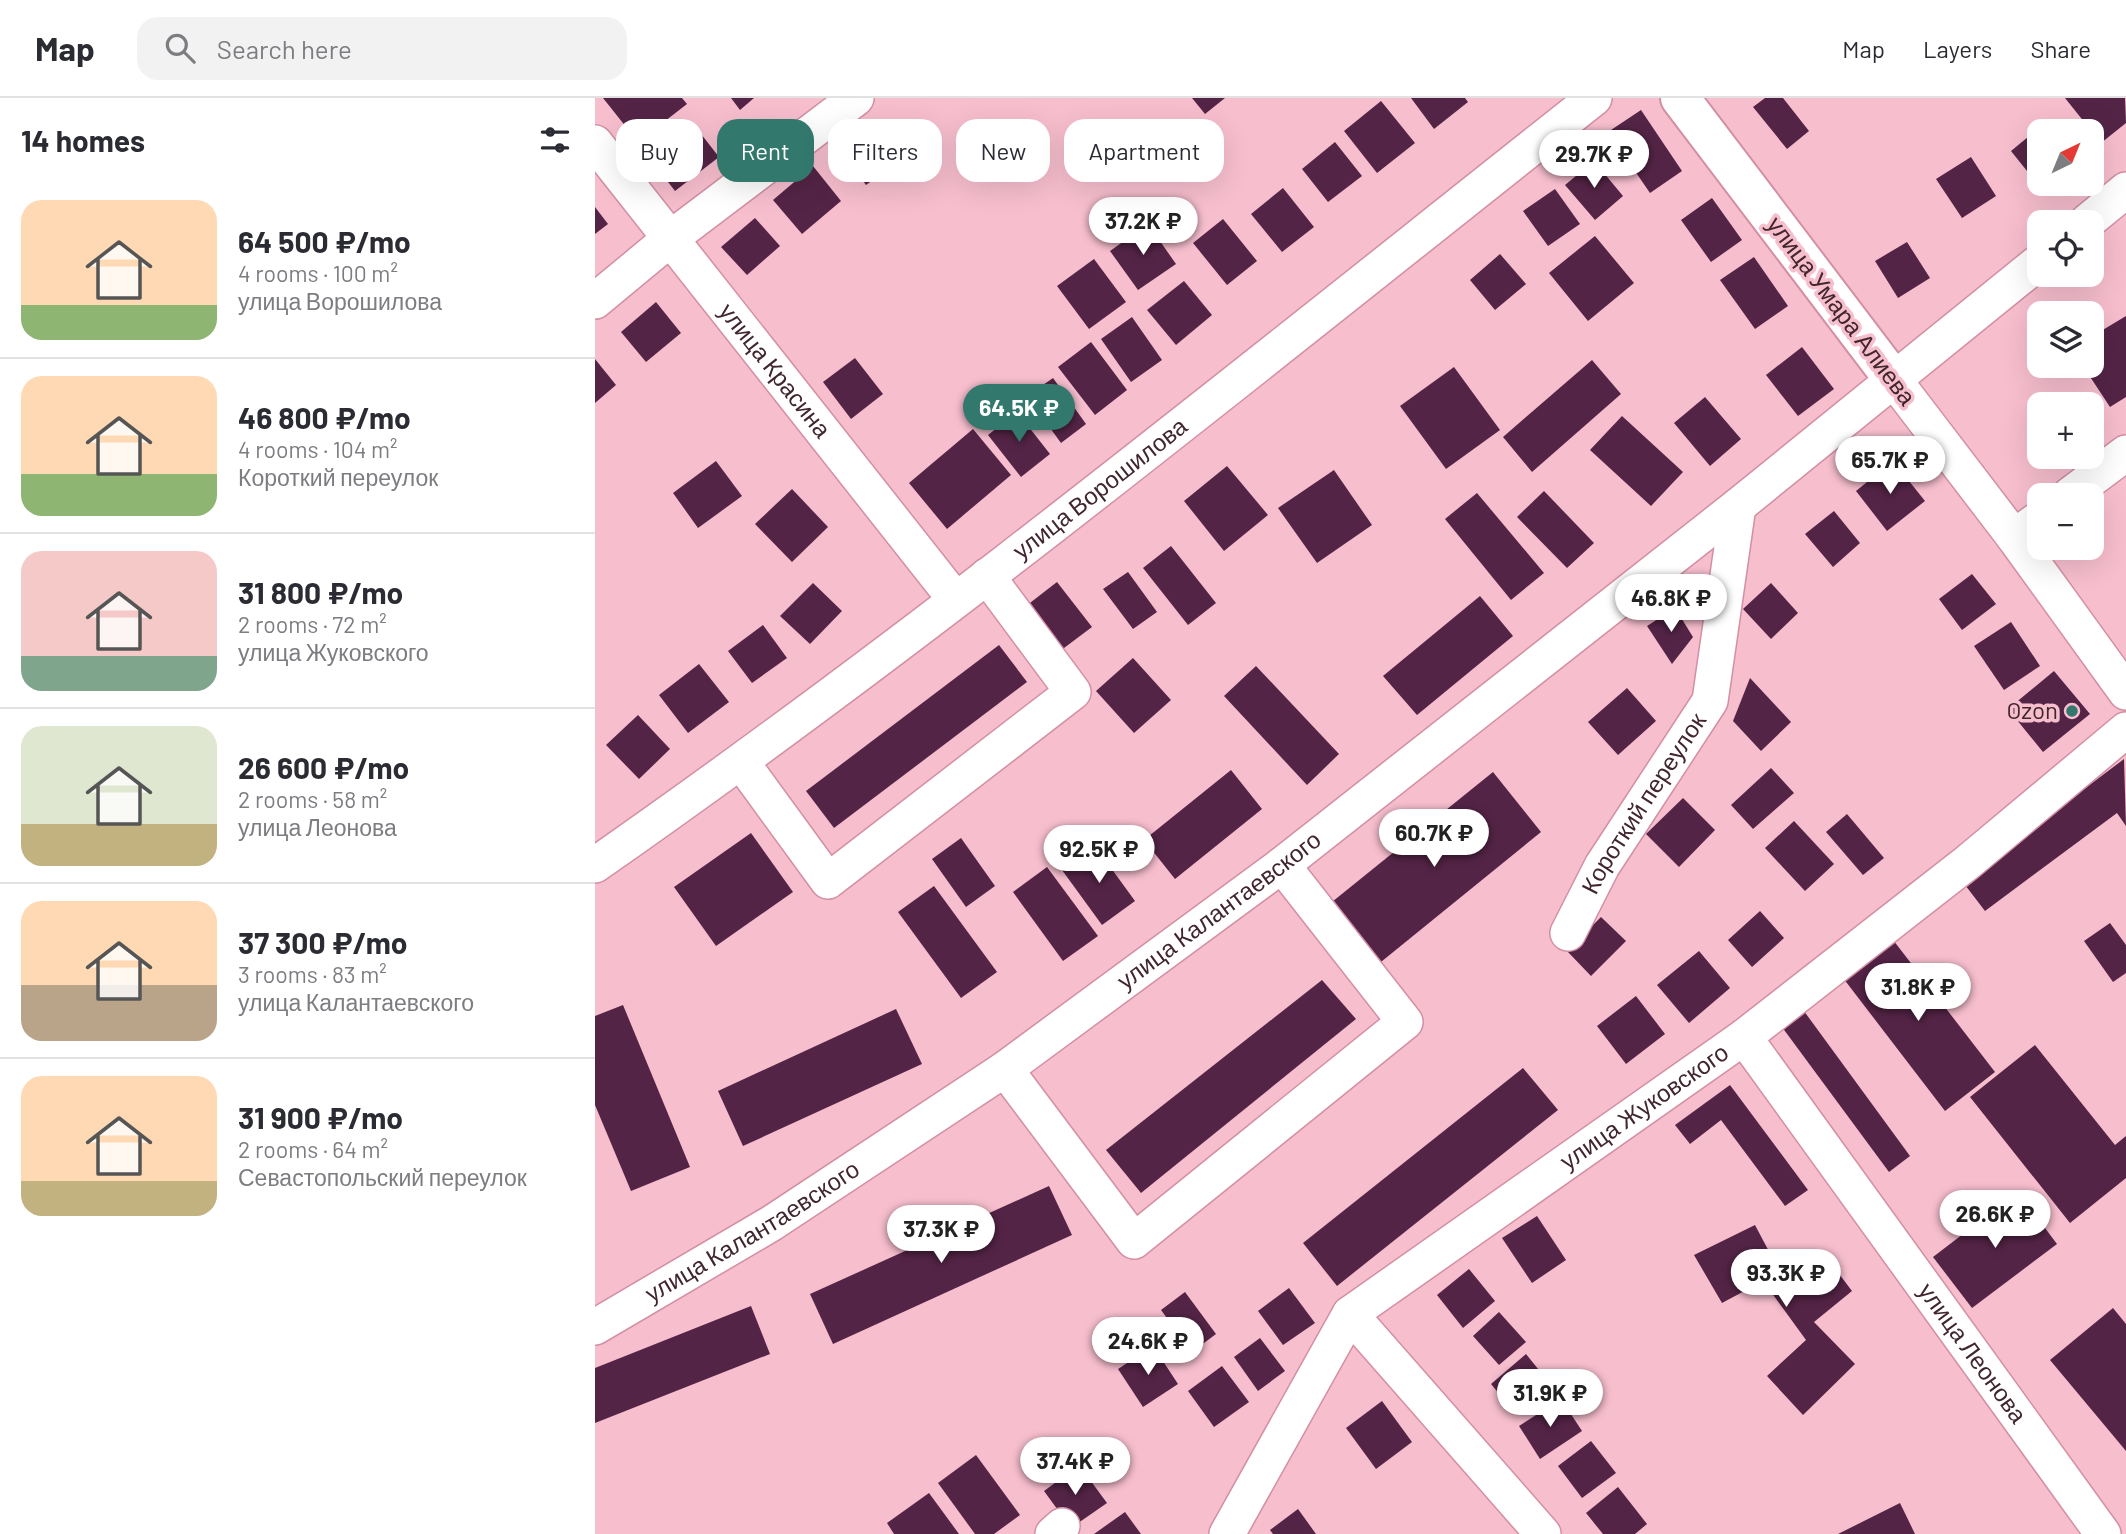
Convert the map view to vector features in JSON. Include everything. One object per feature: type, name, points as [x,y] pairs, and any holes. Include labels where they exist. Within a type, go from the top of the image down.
[{"type":"main road","name":"улица Умара Алиева","points":[[1680,98],[1894,380]]},
{"type":"street","points":[[595,301],[671,238],[856,98]]},
{"type":"street","name":"улица Ворошилова","points":[[595,865],[742,763],[987,576],[1594,98]]},
{"type":"street","name":"улица Красина","points":[[595,143],[955,599]]},
{"type":"street","points":[[2102,210],[2126,191]]},
{"type":"street","name":"улица Калантаевского","points":[[595,1327],[772,1223],[1005,1069],[1282,865],[1738,506],[2027,272]]},
{"type":"street","name":"улица Умара Алиева","points":[[1894,380],[2027,528]]},
{"type":"street","points":[[2086,483],[2126,453]]},
{"type":"street","name":"Короткий переулок","points":[[1568,933],[1602,866],[1710,701],[1738,506]]},
{"type":"street","name":"улица Умара Алиева","points":[[2046,560],[2126,692]]},
{"type":"street","points":[[742,763],[828,881],[1073,692],[987,576]]},
{"type":"street","name":"улица Жуковского","points":[[1227,1534],[1350,1314],[1744,1037],[1968,862],[2126,730]]},
{"type":"street","points":[[1005,1069],[1134,1241],[1405,1022],[1282,865]]},
{"type":"street","name":"улица Леонова","points":[[1744,1037],[2103,1534]]},
{"type":"street","points":[[1350,1314],[1543,1534]]},
{"type":"building","points":[[603,98],[682,98],[687,104],[668,119],[620,119]]},
{"type":"building","points":[[731,98],[754,98],[740,110]]},
{"type":"building","points":[[1192,98],[1225,98],[1205,114]]},
{"type":"building","points":[[1411,98],[1465,98],[1468,102],[1434,129]]},
{"type":"building","points":[[1765,98],[1783,98],[1809,131],[1787,149],[1753,107]]},
{"type":"building","points":[[2065,98],[2125,98],[2126,123],[2104,141],[2104,119],[2082,119]]},
{"type":"building","points":[[1381,101],[1415,143],[1377,173],[1344,131]]},
{"type":"building","points":[[1641,110],[1682,171],[1650,193],[1608,132]]},
{"type":"building","points":[[703,137],[717,154],[717,159],[703,169]]},
{"type":"building","points":[[2027,138],[2027,171],[2011,151]]},
{"type":"building","points":[[1335,142],[1362,176],[1328,202],[1302,169]]},
{"type":"building","points":[[1971,157],[1996,196],[1962,218],[1936,179]]},
{"type":"building","points":[[1594,161],[1623,196],[1595,220],[1565,185]]},
{"type":"building","points":[[814,167],[841,201],[802,234],[773,200],[794,182],[814,182]]},
{"type":"building","points":[[668,182],[687,182],[675,191]]},
{"type":"building","points":[[1283,188],[1314,227],[1282,252],[1251,214]]},
{"type":"building","points":[[1555,189],[1580,224],[1548,246],[1523,211]]},
{"type":"building","points":[[1712,198],[1742,240],[1711,262],[1681,220]]},
{"type":"building","points":[[595,207],[608,224],[595,234]]},
{"type":"building","points":[[755,218],[780,246],[747,275],[721,247]]},
{"type":"building","points":[[1223,219],[1257,261],[1227,285],[1193,243]]},
{"type":"building","points":[[1148,224],[1176,264],[1138,290],[1110,251]]},
{"type":"building","points":[[1595,236],[1634,283],[1588,321],[1549,273]]},
{"type":"building","points":[[1907,242],[1930,278],[1898,298],[1875,261]]},
{"type":"building","points":[[1500,254],[1526,284],[1495,310],[1470,280]]},
{"type":"building","points":[[1754,257],[1788,306],[1755,329],[1720,280]]},
{"type":"building","points":[[1094,259],[1126,302],[1089,329],[1057,286]]},
{"type":"building","points":[[1184,281],[1212,315],[1176,345],[1147,310]]},
{"type":"building","points":[[656,302],[681,333],[646,362],[621,332]]},
{"type":"building","points":[[2126,316],[2126,397],[2110,407],[2104,398],[2104,392],[2100,392],[2091,378],[2104,378],[2104,329]]},
{"type":"building","points":[[1132,317],[1162,360],[1131,382],[1101,339]]},
{"type":"building","points":[[1091,342],[1127,390],[1095,415],[1058,367]]},
{"type":"building","points":[[1802,347],[1834,389],[1798,416],[1766,375]]},
{"type":"building","points":[[855,358],[883,394],[851,419],[823,382]]},
{"type":"building","points":[[595,359],[616,385],[595,403]]},
{"type":"building","points":[[1592,360],[1621,394],[1532,472],[1503,437]]},
{"type":"building","points":[[1454,367],[1500,430],[1446,469],[1400,406]]},
{"type":"building","points":[[1053,378],[1086,424],[1061,443],[1027,396]]},
{"type":"building","points":[[1705,397],[1741,439],[1710,466],[1674,423]]},
{"type":"building","points":[[1017,412],[1050,454],[1021,477],[988,435]]},
{"type":"building","points":[[1622,416],[1683,472],[1651,506],[1590,450]]},
{"type":"building","points":[[973,429],[1011,475],[947,529],[909,483]]},
{"type":"building","points":[[716,461],[742,496],[698,528],[673,493]]},
{"type":"building","points":[[1893,461],[1925,501],[1887,531],[1856,491]]},
{"type":"building","points":[[1227,466],[1268,515],[1224,551],[1184,501]]},
{"type":"building","points":[[1334,470],[1372,525],[1317,563],[1278,508]]},
{"type":"building","points":[[792,489],[828,527],[792,562],[755,524]]},
{"type":"building","points":[[1544,491],[1594,543],[1567,568],[1517,517]]},
{"type":"building","points":[[1477,493],[1544,573],[1511,600],[1445,519]]},
{"type":"building","points":[[1834,511],[1860,543],[1833,567],[1805,534]]},
{"type":"building","points":[[1171,546],[1216,603],[1188,625],[1143,568]]},
{"type":"building","points":[[1128,572],[1157,612],[1133,629],[1103,589]]},
{"type":"building","points":[[1972,574],[1996,604],[1962,630],[1939,599]]},
{"type":"building","points":[[1057,582],[1092,627],[1060,651],[1026,606]]},
{"type":"building","points":[[813,583],[842,611],[810,644],[780,616]]},
{"type":"building","points":[[1771,583],[1798,613],[1771,639],[1743,609]]},
{"type":"building","points":[[1480,596],[1513,636],[1417,715],[1383,676]]},
{"type":"building","points":[[1675,608],[1693,637],[1672,664],[1647,626]]},
{"type":"building","points":[[2011,622],[2040,666],[2004,690],[1974,646]]},
{"type":"building","points":[[763,625],[787,658],[752,683],[728,651]]},
{"type":"building","points":[[999,645],[1027,682],[834,828],[806,791]]},
{"type":"building","points":[[1133,658],[1171,700],[1134,733],[1096,691]]},
{"type":"building","points":[[699,664],[729,702],[688,733],[659,695]]},
{"type":"building","points":[[1256,666],[1339,754],[1307,785],[1224,696]]},
{"type":"building","points":[[2054,671],[2090,714],[2043,752],[2008,709]]},
{"type":"building","points":[[1750,678],[1791,722],[1761,751],[1733,721]]},
{"type":"building","points":[[1627,688],[1656,721],[1618,755],[1588,722]]},
{"type":"building","points":[[638,715],[670,749],[639,779],[606,745]]},
{"type":"building","points":[[2124,759],[2126,826],[2117,813],[1985,911],[1962,881]]},
{"type":"building","points":[[1771,768],[1794,793],[1753,829],[1731,805]]},
{"type":"building","points":[[1231,770],[1262,809],[1175,879],[1144,840]]},
{"type":"building","points":[[1493,772],[1541,832],[1376,966],[1327,906]]},
{"type":"building","points":[[1683,798],[1715,830],[1679,867],[1646,834]]},
{"type":"building","points":[[1847,814],[1884,858],[1863,875],[1826,832]]},
{"type":"building","points":[[1794,821],[1834,864],[1805,891],[1765,848]]},
{"type":"building","points":[[751,833],[793,892],[716,946],[674,887]]},
{"type":"building","points":[[961,838],[995,886],[966,907],[932,859]]},
{"type":"building","points":[[1095,846],[1135,901],[1102,925],[1062,870]]},
{"type":"building","points":[[1047,867],[1098,936],[1063,961],[1013,892]]},
{"type":"building","points":[[934,886],[997,972],[961,998],[898,912]]},
{"type":"building","points":[[1760,911],[1784,938],[1752,967],[1728,940]]},
{"type":"building","points":[[1601,917],[1626,941],[1591,976],[1567,951]]},
{"type":"building","points":[[2110,923],[2126,945],[2126,973],[2113,982],[2084,941]]},
{"type":"building","points":[[1890,936],[1995,1072],[1945,1111],[1840,974]]},
{"type":"building","points":[[1699,951],[1730,988],[1689,1023],[1657,985]]},
{"type":"building","points":[[1322,980],[1356,1019],[1141,1193],[1106,1150]]},
{"type":"building","points":[[1636,996],[1665,1034],[1626,1064],[1597,1026]]},
{"type":"building","points":[[623,1005],[690,1167],[631,1191],[595,1105],[595,1016]]},
{"type":"building","points":[[1801,1007],[1910,1156],[1889,1172],[1779,1023]]},
{"type":"building","points":[[896,1009],[922,1064],[743,1146],[718,1091]]},
{"type":"building","points":[[2035,1045],[2115,1145],[2126,1136],[2126,1178],[2070,1223],[1970,1097]]},
{"type":"building","points":[[1523,1068],[1558,1110],[1337,1286],[1303,1243]]},
{"type":"building","points":[[1730,1085],[1808,1190],[1785,1206],[1721,1120],[1690,1144],[1675,1125]]},
{"type":"building","points":[[1049,1186],[1072,1235],[833,1344],[810,1294]]},
{"type":"building","points":[[2018,1192],[2057,1244],[1972,1308],[1933,1257]]},
{"type":"building","points":[[1537,1216],[1566,1260],[1532,1283],[1502,1238]]},
{"type":"building","points":[[1755,1225],[1783,1278],[1821,1250],[1852,1291],[1814,1322],[1855,1364],[1803,1415],[1767,1376],[1806,1340],[1763,1281],[1722,1303],[1694,1255]]},
{"type":"building","points":[[1469,1269],[1495,1301],[1463,1328],[1437,1295]]},
{"type":"building","points":[[1289,1288],[1315,1323],[1283,1345],[1258,1311]]},
{"type":"building","points":[[1185,1292],[1216,1334],[1192,1352],[1161,1310]]},
{"type":"building","points":[[751,1306],[770,1354],[595,1423],[595,1368]]},
{"type":"building","points":[[2113,1308],[2126,1324],[2126,1451],[2050,1360]]},
{"type":"building","points":[[1499,1312],[1526,1342],[1499,1365],[1473,1336]]},
{"type":"building","points":[[1260,1338],[1285,1371],[1258,1391],[1234,1357]]},
{"type":"building","points":[[1153,1346],[1178,1384],[1143,1407],[1118,1369]]},
{"type":"building","points":[[1526,1354],[1551,1385],[1516,1414],[1491,1384]]},
{"type":"building","points":[[1222,1366],[1249,1402],[1214,1427],[1188,1391]]},
{"type":"building","points":[[1561,1399],[1582,1431],[1540,1459],[1519,1426]]},
{"type":"building","points":[[1382,1401],[1412,1442],[1376,1469],[1346,1428]]},
{"type":"building","points":[[1591,1441],[1616,1473],[1582,1498],[1558,1466]]},
{"type":"building","points":[[976,1455],[1020,1515],[994,1534],[975,1534],[938,1483]]},
{"type":"building","points":[[1079,1465],[1107,1503],[1071,1528],[1044,1491]]},
{"type":"building","points":[[1618,1487],[1647,1524],[1635,1534],[1603,1534],[1586,1513]]},
{"type":"building","points":[[929,1493],[959,1534],[894,1534],[887,1523]]},
{"type":"building","points":[[1900,1503],[1915,1534],[1838,1534]]},
{"type":"building","points":[[1298,1509],[1316,1534],[1273,1534],[1270,1530]]},
{"type":"building","points":[[1125,1512],[1141,1534],[1094,1534]]},
{"type":"place","name":"Ozon","points":[[2072,711]]}]
